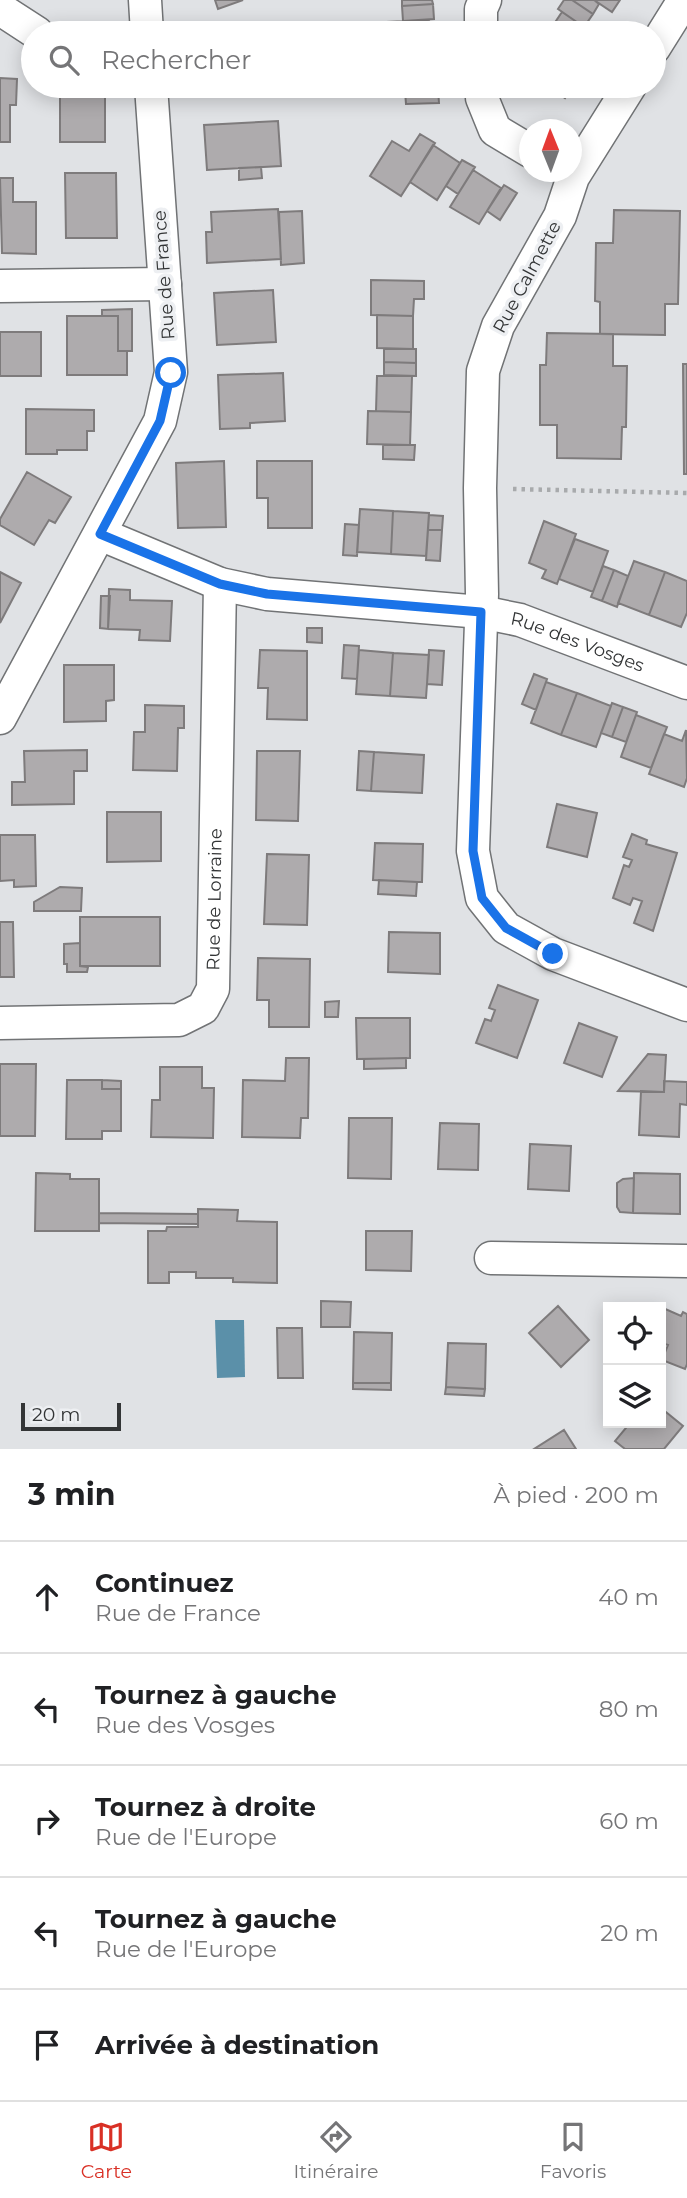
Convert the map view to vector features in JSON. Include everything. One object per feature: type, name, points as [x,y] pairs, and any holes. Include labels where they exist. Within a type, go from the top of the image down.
[{"type":"street","points":[[145,0],[146,21]]},
{"type":"street","points":[[481,21],[481,9],[485,0]]},
{"type":"street","points":[[666,31],[683,7]]},
{"type":"street","points":[[0,9],[21,23]]},
{"type":"street","name":"Rue de France","points":[[3,704],[100,534],[160,421],[171,373],[152,98]]},
{"type":"street","points":[[482,98],[495,130],[519,144]]},
{"type":"street","name":"Rue Calmette","points":[[582,154],[622,98]]},
{"type":"street","name":"Rue Calmette","points":[[566,182],[560,216],[498,326],[483,371],[481,612],[473,851],[482,898],[506,928],[553,954],[687,1005]]},
{"type":"street","points":[[0,286],[165,284]]},
{"type":"street","name":"Rue des Vosges","points":[[100,534],[220,584],[267,594],[481,612],[520,620],[687,683]]},
{"type":"street","name":"Rue de Lorraine","points":[[0,1023],[179,1020],[203,1008],[213,989],[220,584]]},
{"type":"street","points":[[491,1258],[687,1261]]},
{"type":"path","points":[[480,488],[687,493]]},
{"type":"water","points":[[215,1320],[244,1320],[245,1377],[217,1378]]},
{"type":"building","points":[[215,0],[243,0],[218,9]]},
{"type":"building","points":[[402,0],[432,0],[433,4],[402,6]]},
{"type":"building","points":[[564,0],[572,0],[593,14],[588,21],[575,21],[558,9]]},
{"type":"building","points":[[572,0],[594,0],[599,4],[593,14]]},
{"type":"building","points":[[594,0],[620,0],[612,12]]},
{"type":"building","points":[[433,4],[434,19],[403,21],[402,6]]},
{"type":"building","points":[[562,12],[575,21],[556,21]]},
{"type":"building","points":[[0,78],[17,79],[16,105],[10,105],[10,142],[0,142]]},
{"type":"building","points":[[60,98],[105,98],[105,142],[60,142]]},
{"type":"building","points":[[406,98],[439,98],[439,103],[406,104]]},
{"type":"building","points":[[278,121],[281,166],[207,170],[204,125]]},
{"type":"building","points":[[420,134],[435,143],[401,196],[370,176],[392,141],[409,151]]},
{"type":"building","points":[[433,145],[460,163],[437,200],[410,182]]},
{"type":"building","points":[[462,160],[475,167],[458,194],[446,186]]},
{"type":"building","points":[[261,167],[262,178],[239,180],[239,168]]},
{"type":"building","points":[[473,170],[501,188],[479,224],[450,207]]},
{"type":"building","points":[[65,173],[116,173],[117,238],[66,238]]},
{"type":"building","points":[[0,178],[13,178],[13,202],[36,202],[36,254],[2,253]]},
{"type":"building","points":[[504,185],[517,193],[500,220],[487,211]]},
{"type":"building","points":[[278,209],[281,259],[207,263],[206,232],[212,232],[211,212]]},
{"type":"building","points":[[614,210],[680,211],[678,304],[665,304],[665,335],[600,334],[600,302],[595,301],[596,243],[613,243]]},
{"type":"building","points":[[302,211],[304,263],[281,265],[279,212]]},
{"type":"building","points":[[371,280],[424,281],[424,299],[414,299],[413,316],[371,315]]},
{"type":"building","points":[[273,290],[276,342],[217,345],[214,293]]},
{"type":"building","points":[[132,309],[132,351],[118,351],[118,316],[102,316],[102,310]]},
{"type":"building","points":[[377,315],[413,316],[413,349],[377,348]]},
{"type":"building","points":[[67,316],[118,316],[118,351],[127,351],[127,375],[67,375]]},
{"type":"building","points":[[0,332],[41,332],[41,376],[0,376]]},
{"type":"building","points":[[547,333],[613,334],[613,366],[627,366],[626,427],[622,427],[621,459],[557,458],[557,425],[540,425],[540,365],[546,365]]},
{"type":"building","points":[[384,349],[416,349],[416,363],[384,362]]},
{"type":"building","points":[[384,362],[416,363],[416,376],[384,375]]},
{"type":"building","points":[[683,364],[687,364],[687,474],[684,474]]},
{"type":"building","points":[[283,373],[285,421],[250,423],[250,428],[220,429],[218,375]]},
{"type":"building","points":[[377,376],[412,376],[411,412],[376,411]]},
{"type":"building","points":[[26,409],[94,410],[94,431],[87,431],[87,450],[26,454]]},
{"type":"building","points":[[368,411],[411,412],[410,445],[367,444]]},
{"type":"building","points":[[383,445],[415,445],[414,460],[383,459]]},
{"type":"building","points":[[224,461],[226,527],[178,528],[176,463]]},
{"type":"building","points":[[257,461],[312,461],[312,528],[268,528],[268,498],[257,498]]},
{"type":"building","points":[[27,472],[71,497],[55,523],[49,520],[34,545],[0,525],[0,519]]},
{"type":"building","points":[[360,509],[393,511],[391,554],[357,552]]},
{"type":"building","points":[[393,511],[429,513],[426,556],[391,554]]},
{"type":"building","points":[[429,515],[443,516],[442,530],[428,530]]},
{"type":"building","points":[[544,521],[576,534],[557,584],[542,578],[546,570],[529,563]]},
{"type":"building","points":[[345,524],[359,525],[357,556],[343,555]]},
{"type":"building","points":[[428,530],[442,530],[440,561],[426,560]]},
{"type":"building","points":[[575,539],[608,551],[593,592],[559,579]]},
{"type":"building","points":[[634,561],[665,572],[649,615],[618,603]]},
{"type":"building","points":[[603,566],[614,570],[602,601],[591,597]]},
{"type":"building","points":[[614,570],[628,576],[617,607],[602,601]]},
{"type":"building","points":[[0,572],[21,583],[0,623]]},
{"type":"building","points":[[665,572],[687,581],[687,613],[681,627],[649,615]]},
{"type":"building","points":[[109,589],[130,590],[130,600],[172,601],[170,641],[139,640],[140,630],[108,629]]},
{"type":"building","points":[[101,596],[110,596],[108,629],[100,628]]},
{"type":"building","points":[[307,628],[322,628],[322,643],[307,642]]},
{"type":"building","points":[[344,645],[359,646],[357,679],[342,678]]},
{"type":"building","points":[[260,650],[307,651],[307,720],[267,719],[268,688],[258,688]]},
{"type":"building","points":[[359,650],[393,653],[390,696],[356,694]]},
{"type":"building","points":[[429,650],[444,651],[442,685],[427,684]]},
{"type":"building","points":[[393,653],[429,655],[426,698],[390,696]]},
{"type":"building","points":[[64,665],[114,665],[114,700],[106,701],[106,721],[64,722]]},
{"type":"building","points":[[534,674],[547,679],[536,710],[522,704]]},
{"type":"building","points":[[546,682],[577,693],[561,735],[531,723]]},
{"type":"building","points":[[577,693],[611,706],[596,747],[561,735]]},
{"type":"building","points":[[612,703],[623,707],[612,737],[601,733]]},
{"type":"building","points":[[145,705],[184,706],[184,728],[178,728],[177,771],[133,770],[134,732],[145,732]]},
{"type":"building","points":[[623,707],[637,712],[626,742],[612,737]]},
{"type":"building","points":[[636,715],[667,727],[651,768],[621,757]]},
{"type":"building","points":[[686,730],[687,778],[684,787],[649,774],[664,734],[682,741]]},
{"type":"building","points":[[87,750],[87,771],[74,771],[74,804],[12,805],[12,782],[25,782],[24,751]]},
{"type":"building","points":[[257,751],[300,751],[298,821],[256,820]]},
{"type":"building","points":[[359,751],[374,752],[371,791],[357,790]]},
{"type":"building","points":[[374,752],[424,755],[422,793],[371,791]]},
{"type":"building","points":[[557,804],[597,813],[587,857],[547,847]]},
{"type":"building","points":[[107,812],[161,812],[161,861],[107,862]]},
{"type":"building","points":[[632,834],[647,840],[646,844],[677,853],[653,931],[634,923],[642,901],[633,898],[630,905],[613,898],[624,865],[629,867],[632,860],[623,857]]},
{"type":"building","points":[[0,835],[35,835],[36,886],[14,887],[14,880],[0,881]]},
{"type":"building","points":[[375,843],[423,844],[422,882],[373,880]]},
{"type":"building","points":[[267,854],[309,855],[307,925],[264,924]]},
{"type":"building","points":[[379,880],[417,882],[416,896],[378,894]]},
{"type":"building","points":[[60,887],[82,888],[81,911],[34,911],[34,902]]},
{"type":"building","points":[[80,917],[160,917],[160,966],[80,966]]},
{"type":"building","points":[[0,922],[13,922],[14,977],[0,977]]},
{"type":"building","points":[[389,932],[440,933],[440,974],[388,972]]},
{"type":"building","points":[[80,943],[80,966],[88,967],[87,972],[67,972],[67,964],[64,964],[64,944]]},
{"type":"building","points":[[258,958],[310,959],[309,1027],[269,1027],[269,1000],[257,1000]]},
{"type":"building","points":[[498,985],[538,1000],[517,1058],[476,1043],[485,1019],[491,1021],[495,1010],[489,1008]]},
{"type":"building","points":[[339,1001],[338,1017],[325,1017],[325,1002]]},
{"type":"building","points":[[356,1018],[410,1018],[410,1058],[357,1059]]},
{"type":"building","points":[[579,1023],[617,1037],[602,1077],[564,1063]]},
{"type":"building","points":[[648,1054],[666,1055],[664,1092],[618,1091]]},
{"type":"building","points":[[286,1058],[309,1058],[308,1118],[301,1118],[300,1138],[242,1137],[243,1080],[285,1081]]},
{"type":"building","points":[[406,1058],[406,1068],[364,1069],[364,1059]]},
{"type":"building","points":[[0,1064],[36,1064],[35,1136],[0,1136]]},
{"type":"building","points":[[160,1067],[202,1067],[202,1088],[214,1088],[213,1138],[151,1137],[152,1100],[160,1100]]},
{"type":"building","points":[[67,1080],[102,1080],[102,1089],[121,1089],[121,1131],[102,1131],[102,1139],[66,1139]]},
{"type":"building","points":[[102,1080],[121,1081],[121,1089],[102,1089]]},
{"type":"building","points":[[664,1081],[687,1082],[687,1105],[680,1104],[679,1137],[639,1135],[641,1091],[664,1092]]},
{"type":"building","points":[[349,1118],[392,1118],[391,1179],[348,1178]]},
{"type":"building","points":[[440,1123],[479,1124],[478,1170],[438,1169]]},
{"type":"building","points":[[530,1144],[571,1146],[569,1191],[528,1189]]},
{"type":"building","points":[[36,1173],[70,1174],[70,1179],[99,1179],[99,1231],[35,1231]]},
{"type":"building","points":[[634,1173],[680,1174],[680,1214],[633,1213]]},
{"type":"building","points":[[634,1178],[633,1213],[620,1212],[617,1207],[617,1183],[623,1179]]},
{"type":"building","points":[[198,1209],[238,1210],[237,1221],[277,1222],[277,1283],[233,1282],[233,1278],[196,1278],[196,1272],[169,1272],[169,1283],[148,1283],[148,1231],[166,1231],[167,1227],[198,1227]]},
{"type":"building","points":[[99,1213],[198,1214],[198,1224],[99,1223]]},
{"type":"building","points":[[366,1231],[412,1231],[411,1271],[366,1270]]},
{"type":"building","points":[[321,1301],[351,1302],[350,1327],[321,1327]]},
{"type":"building","points":[[558,1306],[589,1340],[561,1367],[529,1333]]},
{"type":"building","points":[[666,1309],[681,1316],[683,1312],[687,1314],[685,1369],[666,1362]]},
{"type":"building","points":[[277,1328],[302,1328],[303,1378],[278,1378]]},
{"type":"building","points":[[354,1332],[392,1333],[391,1383],[353,1383]]},
{"type":"building","points":[[448,1343],[486,1344],[485,1389],[446,1387]]},
{"type":"building","points":[[353,1383],[391,1383],[391,1390],[353,1389]]},
{"type":"building","points":[[446,1387],[485,1389],[484,1396],[445,1394]]},
{"type":"building","points":[[666,1412],[683,1426],[664,1449],[625,1449],[615,1441],[626,1428],[666,1428]]},
{"type":"building","points":[[564,1430],[576,1449],[534,1449]]},
{"type":"route","points":[[171,373],[160,421],[100,534],[220,584],[267,594],[481,612],[473,851],[482,898],[506,928],[553,954]]}]
